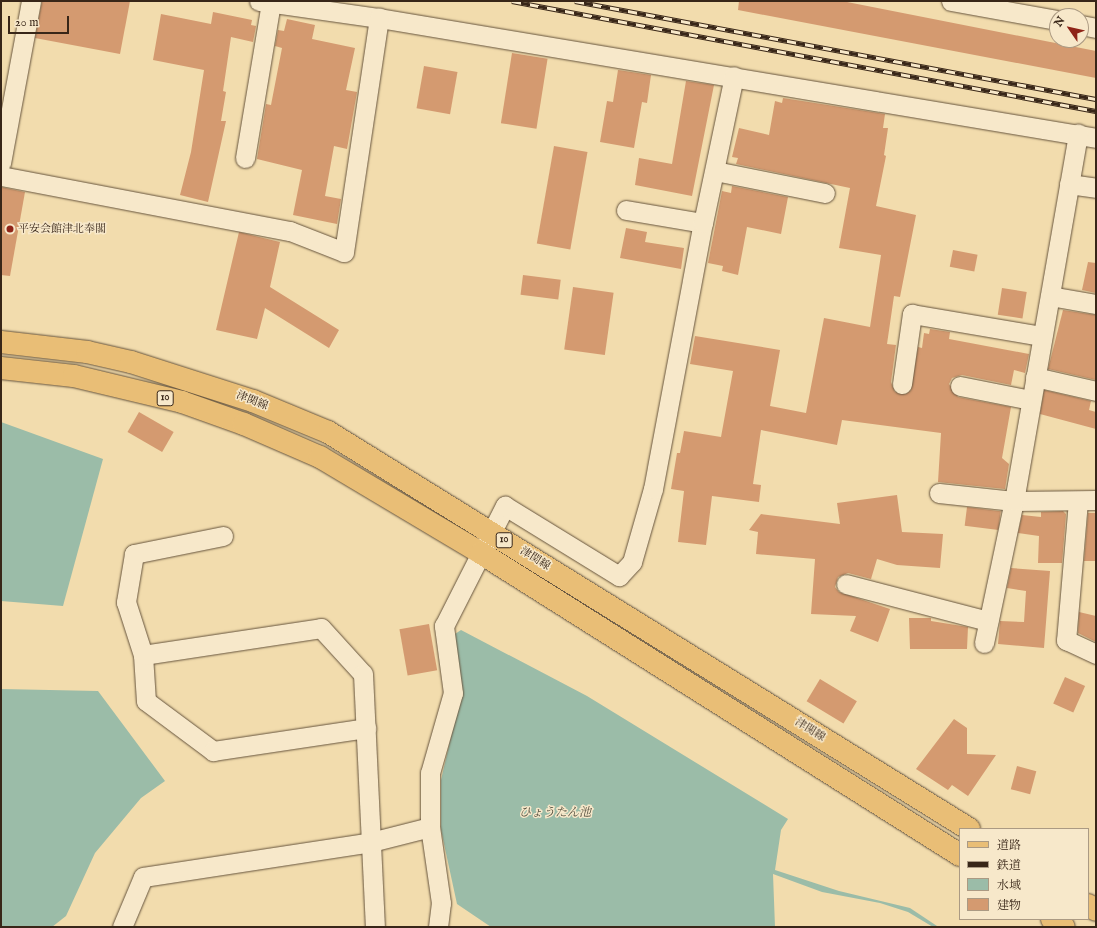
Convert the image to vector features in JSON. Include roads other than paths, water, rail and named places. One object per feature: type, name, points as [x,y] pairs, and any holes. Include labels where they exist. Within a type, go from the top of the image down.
[{"type":"main road","name":"津関線","points":[[1,342],[87,352],[124,360],[253,401],[328,432],[967,828]]},
{"type":"main road","name":"10","points":[[1,368],[126,387],[244,424],[320,457],[481,553],[959,854]]},
{"type":"main road","points":[[1054,920],[1064,927]]},
{"type":"street","points":[[1,163],[6,117],[32,1]]},
{"type":"street","points":[[951,1],[981,4],[1049,18]]},
{"type":"street","points":[[245,158],[265,2],[379,18],[1087,136],[1069,184],[1014,501],[984,643]]},
{"type":"street","points":[[1,176],[290,231],[344,252],[379,18]]},
{"type":"street","points":[[438,927],[441,903],[430,827],[430,773],[453,693],[444,626],[505,506],[619,576],[632,562],[653,489],[703,223],[734,76]]},
{"type":"street","points":[[715,171],[825,193]]},
{"type":"street","points":[[1069,184],[1096,188]]},
{"type":"street","points":[[626,210],[703,223]]},
{"type":"street","points":[[1050,296],[1096,304]]},
{"type":"street","points":[[902,384],[912,314],[1042,336]]},
{"type":"street","points":[[1035,377],[1096,391]]},
{"type":"street","points":[[960,386],[1031,400]]},
{"type":"street","points":[[939,493],[1014,501],[1087,500],[1066,640],[1096,654]]},
{"type":"street","points":[[223,536],[134,554],[126,602],[143,655],[146,701],[213,751],[366,728]]},
{"type":"street","points":[[846,584],[988,621]]},
{"type":"street","points":[[143,655],[321,628],[363,674],[375,927]]},
{"type":"street","points":[[122,927],[143,877],[371,842],[430,827]]},
{"type":"water","points":[[1,422],[103,459],[63,606],[1,601]]},
{"type":"water","name":"ひょうたん池","points":[[461,630],[587,696],[788,819],[781,830],[775,870],[839,891],[910,908],[937,926],[933,927],[908,912],[880,903],[822,892],[773,874],[775,927],[491,927],[457,904],[441,830],[441,780],[461,693],[455,634]]},
{"type":"water","points":[[1,689],[98,691],[165,781],[141,798],[95,853],[66,916],[52,927],[1,927]]},
{"type":"railway","points":[[512,1],[1096,111]]},
{"type":"railway","points":[[575,1],[1096,99]]},
{"type":"place","name":"平安会館津北奉閣","points":[[10,229]]}]
